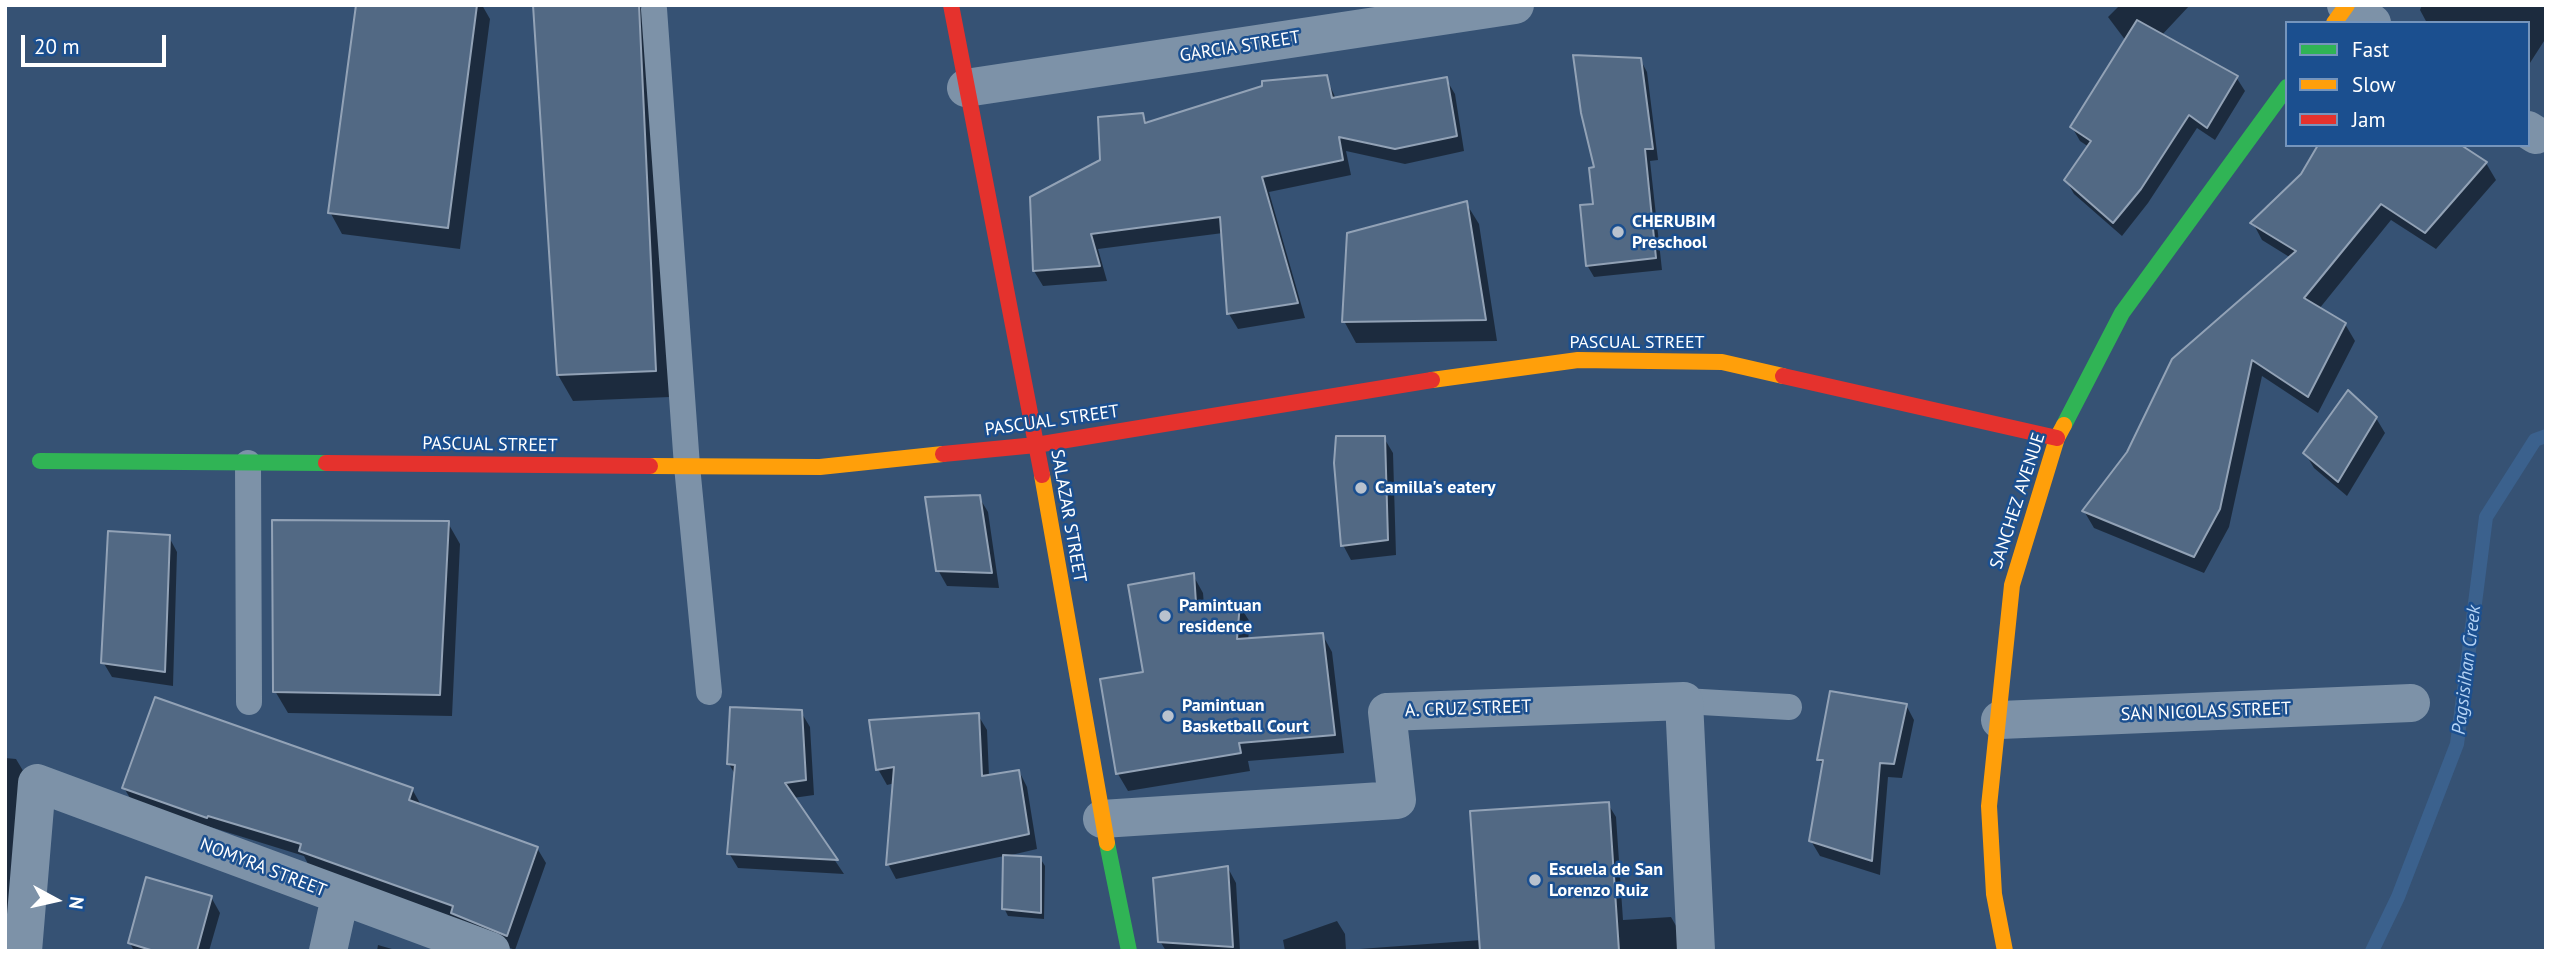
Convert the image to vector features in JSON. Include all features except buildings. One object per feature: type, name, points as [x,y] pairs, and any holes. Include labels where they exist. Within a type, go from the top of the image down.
[{"type":"street","name":"SALAZAR STREET","points":[[951,5],[1036,445],[1102,819],[1129,951]]},
{"type":"street","name":"GARCIA STREET","points":[[966,88],[1515,5]]},
{"type":"street","points":[[2335,21],[2347,5],[2369,21]]},
{"type":"street","name":"SANCHEZ AVENUE","points":[[2005,951],[1994,894],[1989,806],[2012,585],[2057,438],[2122,313],[2285,91]]},
{"type":"street","name":"PASCUAL STREET","points":[[40,461],[820,467],[1036,445],[1399,384],[1578,360],[1722,362],[2057,438]]},
{"type":"street","points":[[1684,701],[1696,951]]},
{"type":"street","name":"A. CRUZ STREET","points":[[1102,819],[1397,800],[1387,712],[1684,701]]},
{"type":"street","name":"SAN NICOLAS STREET","points":[[2000,720],[2411,703]]},
{"type":"street","name":"NOMYRA STREET","points":[[23,951],[37,783],[491,951]]},
{"type":"street","points":[[328,951],[340,897]]},
{"type":"lane","points":[[654,9],[687,466],[709,692]]},
{"type":"lane","points":[[248,463],[249,702]]},
{"type":"lane","points":[[1684,701],[1788,707]]},
{"type":"waterway","name":"Pagsisihan Creek","points":[[2372,951],[2398,897],[2457,744],[2486,517],[2535,440],[2546,436]]},
{"type":"traffic: fast","points":[[2064,425],[2122,313],[2285,90]]},
{"type":"traffic: fast","points":[[40,461],[326,463]]},
{"type":"traffic: fast","points":[[1107,843],[1129,951]]},
{"type":"traffic: slow","points":[[2335,21],[2347,5]]},
{"type":"traffic: slow","points":[[1432,380],[1578,360],[1722,362],[1783,376]]},
{"type":"traffic: slow","points":[[2005,951],[1994,894],[1989,806],[2012,585],[2057,438],[2064,425]]},
{"type":"traffic: slow","points":[[650,466],[820,467],[943,454]]},
{"type":"traffic: slow","points":[[1042,475],[1107,843]]},
{"type":"traffic: jam","points":[[951,5],[1042,475]]},
{"type":"traffic: jam","points":[[1783,376],[2057,438]]},
{"type":"traffic: jam","points":[[943,454],[1036,445],[1432,380]]},
{"type":"traffic: jam","points":[[326,463],[650,466]]},
{"type":"place","name":"CHERUBIM Preschool","points":[[1618,232]]},
{"type":"place","name":"Camilla's eatery","points":[[1361,488]]},
{"type":"place","name":"Pamintuan residence","points":[[1165,616]]},
{"type":"place","name":"Pamintuan Basketball Court","points":[[1168,716]]},
{"type":"place","name":"Escuela de San Lorenzo Ruiz","points":[[1535,880]]}]
